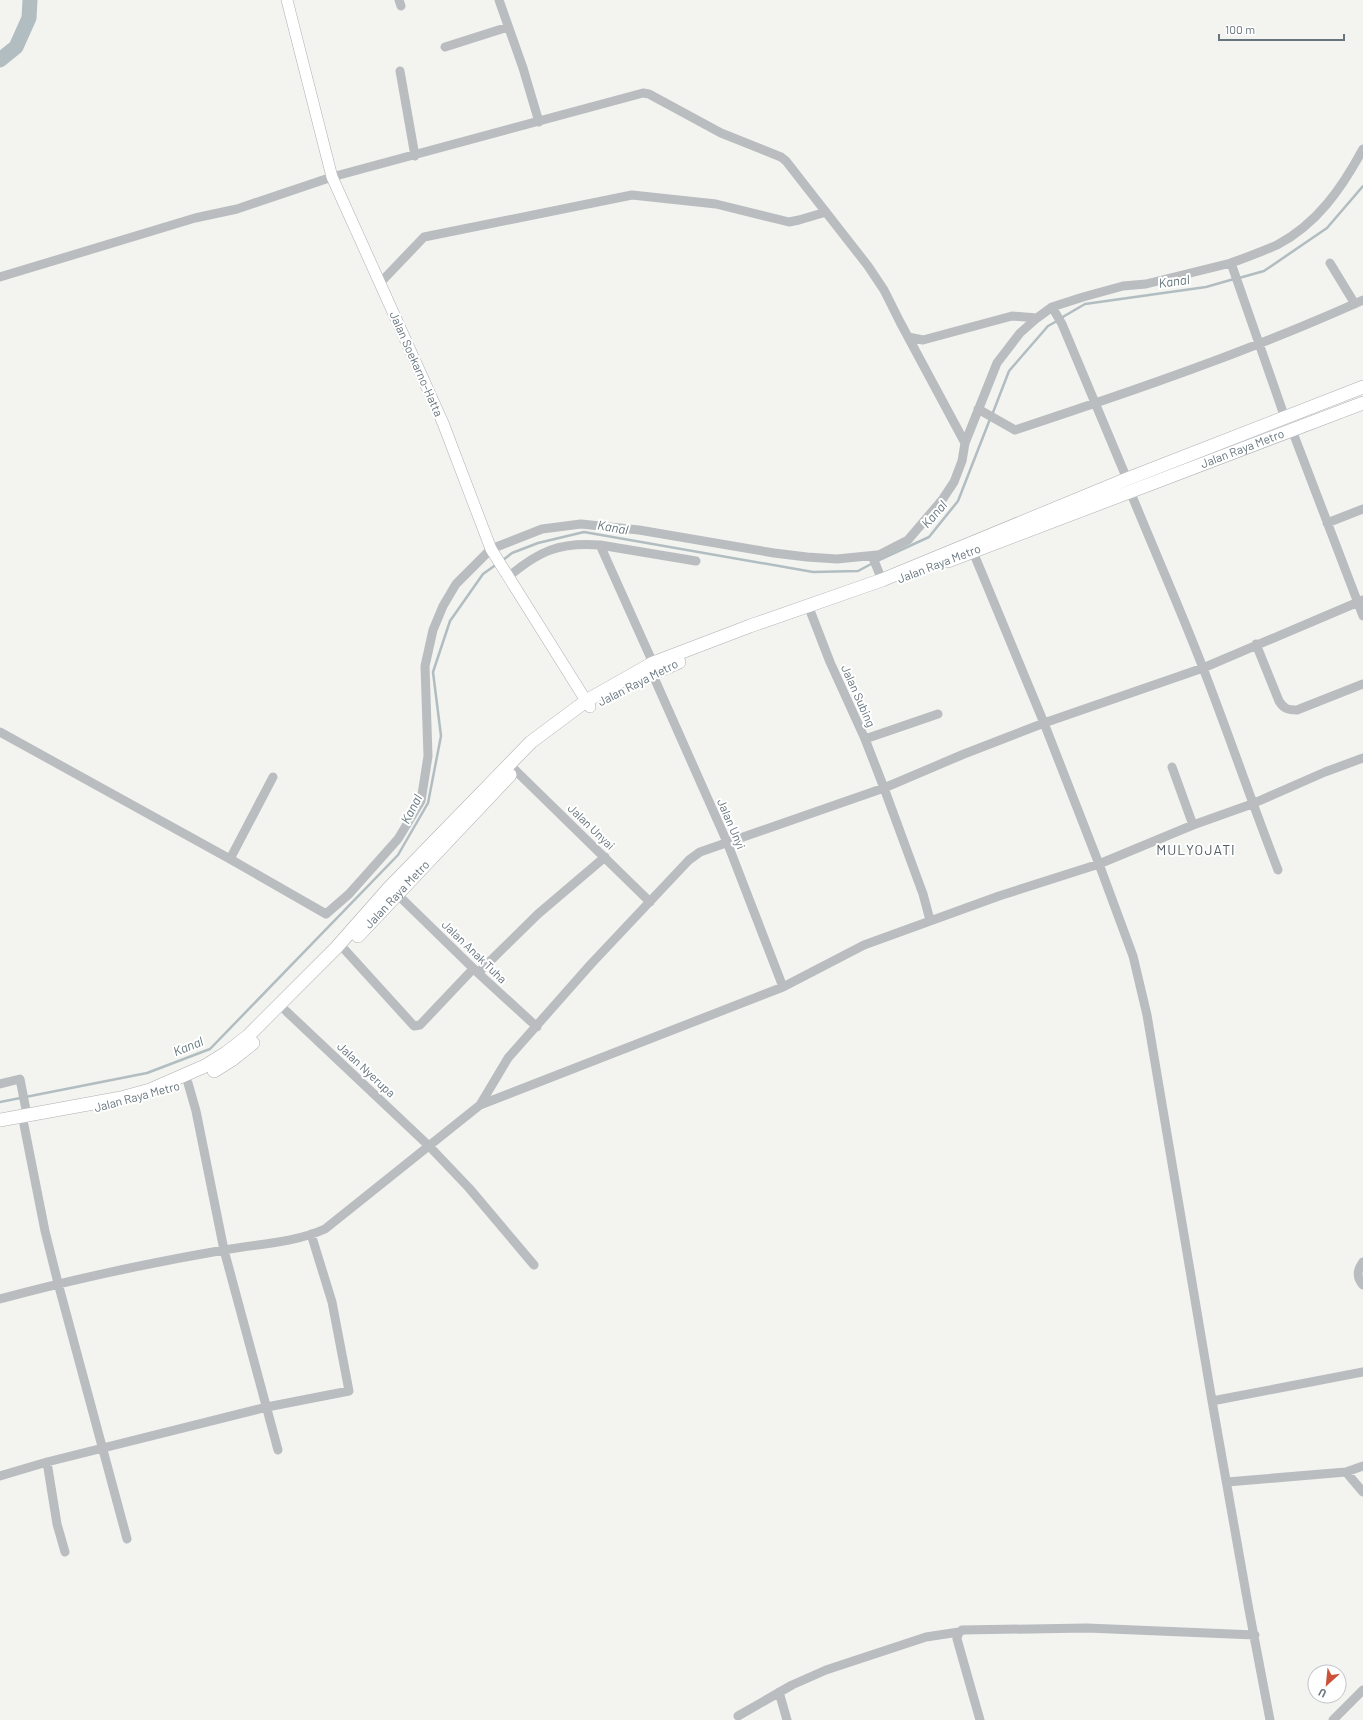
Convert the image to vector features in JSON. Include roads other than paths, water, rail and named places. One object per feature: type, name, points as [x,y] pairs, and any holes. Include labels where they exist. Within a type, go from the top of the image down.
[{"type":"highway","points":[[0,1120],[25,1120],[150,1090],[205,1066],[226,1053],[248,1036],[336,948],[389,888],[508,764],[543,733],[588,704],[653,668],[750,626],[971,547],[1129,485],[1285,418],[1363,387]]},
{"type":"highway","name":"Jalan Raya Metro","points":[[1129,485],[1292,430],[1363,403]]},
{"type":"highway","name":"Jalan Raya Metro","points":[[653,668],[811,613],[971,547]]},
{"type":"highway","name":"Jalan Raya Metro","points":[[0,1130],[25,1120],[139,1099],[188,1083],[211,1073],[233,1059],[256,1040],[286,1011],[533,752],[588,704]]},
{"type":"main road","name":"Jalan Soekarno-Hatta","points":[[287,0],[332,177],[443,423],[493,552],[588,704]]},
{"type":"street","points":[[499,0],[539,122]]},
{"type":"street","points":[[445,47],[508,27]]},
{"type":"street","points":[[400,72],[415,156]]},
{"type":"street","points":[[0,277],[195,218],[237,209],[332,177],[415,156],[643,93],[654,95],[721,134],[781,157],[826,212],[880,284],[966,443]]},
{"type":"street","points":[[0,732],[230,859],[326,914],[349,894],[398,839],[422,801],[428,756],[424,666],[433,630],[443,606],[456,584],[493,552],[542,529],[581,524],[632,529],[807,557],[837,559],[875,558],[908,540],[930,515],[954,482],[962,461],[966,443],[981,410],[991,376],[1002,356],[1020,334],[1036,318],[1123,286],[1146,284],[1232,266],[1277,245],[1309,223],[1330,202],[1351,172],[1363,149]]},
{"type":"street","points":[[380,283],[424,236],[632,195],[716,204],[789,222],[826,212]]},
{"type":"street","points":[[981,410],[1015,430],[1095,404],[1259,345],[1359,302],[1330,263]]},
{"type":"street","points":[[1232,266],[1285,418]]},
{"type":"street","points":[[1055,310],[1129,485],[1203,668],[1252,804],[1278,870]]},
{"type":"street","points":[[908,337],[923,340],[1012,316],[1036,318]]},
{"type":"street","points":[[1292,430],[1360,601],[1363,616]]},
{"type":"street","points":[[1328,523],[1363,509]]},
{"type":"street","points":[[506,575],[530,559],[572,544],[600,545],[696,561]]},
{"type":"street","name":"Jalan Unyi","points":[[600,545],[726,842],[783,987]]},
{"type":"street","points":[[971,547],[1044,723],[1133,956],[1147,1015],[1212,1401],[1270,1720]]},
{"type":"street","points":[[875,558],[881,578]]},
{"type":"street","points":[[480,1105],[508,1058],[591,964],[694,856],[726,842],[884,788],[964,754],[1044,723],[1203,668],[1256,644],[1360,601]]},
{"type":"street","name":"Jalan Subing","points":[[811,613],[830,662],[865,739],[884,788],[923,894],[930,920]]},
{"type":"street","points":[[1256,644],[1279,701],[1282,707],[1288,710],[1297,710],[1363,684]]},
{"type":"street","points":[[865,739],[938,714]]},
{"type":"street","points":[[0,1299],[58,1283],[311,1234],[325,1228],[480,1105],[783,987],[864,945],[930,920],[1099,864],[1193,825],[1252,804],[1325,772],[1363,758]]},
{"type":"street","points":[[1172,767],[1193,825]]},
{"type":"street","name":"Jalan Unyai","points":[[515,770],[650,902]]},
{"type":"street","points":[[230,859],[274,777]]},
{"type":"street","points":[[345,950],[414,1026],[420,1024],[538,914],[605,857]]},
{"type":"street","name":"Jalan Anak Tuha","points":[[397,894],[476,971],[537,1026]]},
{"type":"street","name":"Jalan Nyerupa","points":[[286,1011],[429,1146],[469,1188],[534,1266]]},
{"type":"street","points":[[0,1084],[20,1079],[25,1120],[45,1231],[127,1539]]},
{"type":"street","points":[[188,1083],[196,1112],[224,1250],[278,1450]]},
{"type":"street","points":[[0,1476],[47,1462],[267,1407],[349,1391],[332,1302],[311,1234]]},
{"type":"street","points":[[1363,1262],[1358,1274],[1359,1280],[1363,1285]]},
{"type":"street","points":[[1212,1401],[1363,1372]]},
{"type":"street","points":[[47,1462],[57,1524],[64,1552]]},
{"type":"street","points":[[1227,1482],[1346,1472],[1363,1466]]},
{"type":"street","points":[[1346,1472],[1363,1492]]},
{"type":"street","points":[[738,1716],[779,1692],[826,1670],[926,1637],[959,1632],[964,1629],[1086,1628],[1255,1636]]},
{"type":"street","points":[[959,1632],[957,1639],[980,1720]]},
{"type":"street","points":[[1337,1719],[1363,1690]]},
{"type":"street","points":[[779,1692],[787,1720]]},
{"type":"waterway","points":[[0,60],[16,47],[29,18],[30,0]]},
{"type":"waterway","name":"Kanal","points":[[1239,278],[1264,271],[1327,228],[1363,186]]},
{"type":"waterway","name":"Kanal","points":[[1061,318],[1085,304],[1206,287],[1234,279]]},
{"type":"waterway","name":"Kanal","points":[[992,415],[1009,371],[1048,326],[1057,321]]},
{"type":"waterway","name":"Kanal","points":[[877,561],[929,537],[958,501],[990,419]]},
{"type":"waterway","name":"Kanal","points":[[503,560],[512,553],[538,543],[584,532],[813,572],[858,571],[873,563]]},
{"type":"waterway","name":"Kanal","points":[[0,1102],[147,1073],[210,1049],[398,855],[428,803],[441,736],[433,672],[450,621],[483,574],[497,564]]},
{"type":"district","name":"MULYOJATI","points":[[1196,850]]}]
